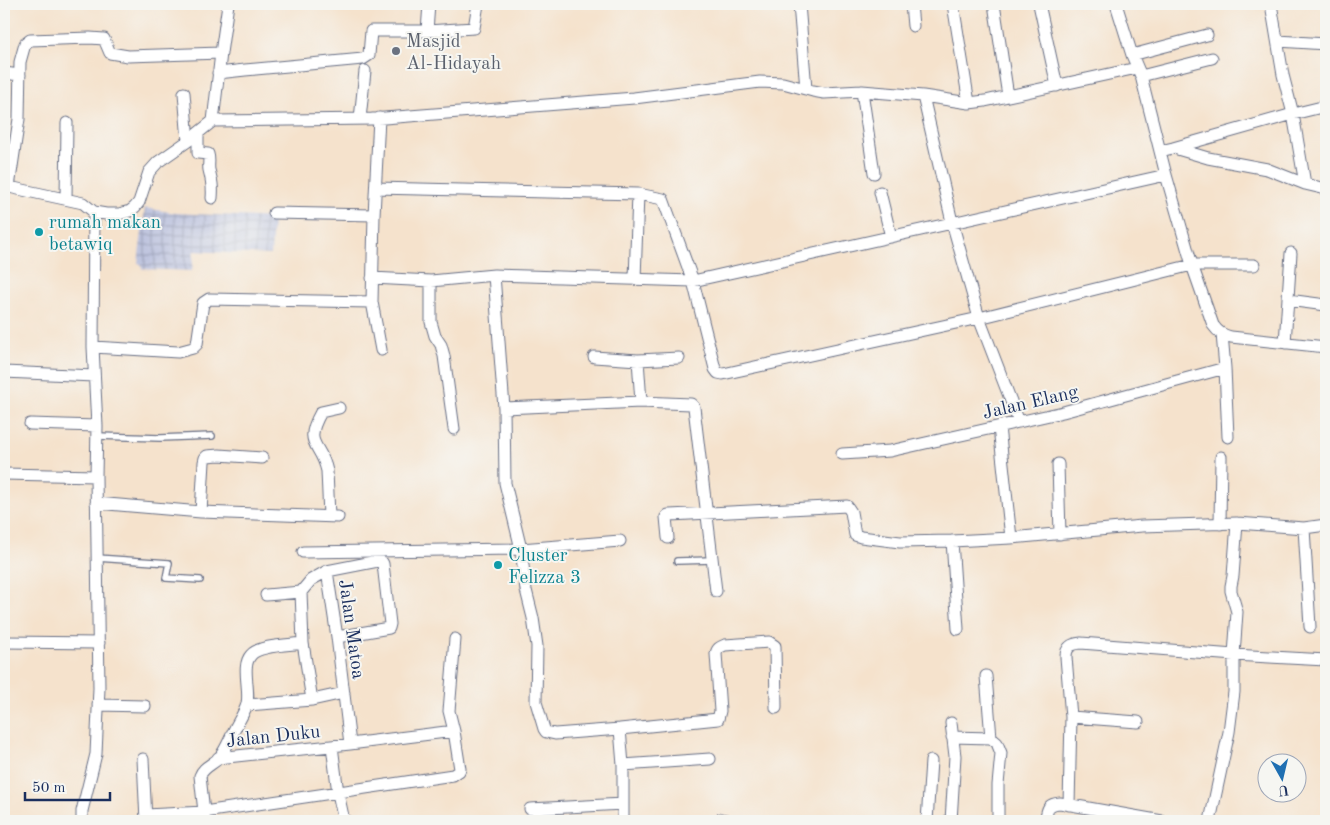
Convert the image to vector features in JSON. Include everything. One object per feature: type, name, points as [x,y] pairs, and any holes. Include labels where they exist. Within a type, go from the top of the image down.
[{"type":"street","points":[[213,121],[228,4]]},
{"type":"street","points":[[427,31],[429,4]]},
{"type":"street","points":[[218,73],[363,59],[370,55],[371,31],[427,31],[474,28],[478,4]]},
{"type":"street","points":[[799,4],[806,89]]},
{"type":"street","points":[[911,4],[913,26]]},
{"type":"street","points":[[953,4],[969,102]]},
{"type":"street","points":[[994,4],[1008,96]]},
{"type":"street","points":[[1039,4],[1058,86]]},
{"type":"street","points":[[1116,4],[1139,72],[1192,265],[1213,325],[1222,334],[1231,337],[1326,347]]},
{"type":"street","points":[[1271,4],[1305,184]]},
{"type":"street","points":[[1132,55],[1207,35]]},
{"type":"street","points":[[221,54],[128,56],[110,53],[104,38],[30,40],[25,44],[22,52],[19,119],[6,187],[83,203],[94,212],[119,214],[130,211],[139,202],[150,172],[158,162],[213,121],[379,118],[634,98],[760,82],[783,83],[813,91],[834,93],[862,91],[969,102],[985,101],[1212,58]]},
{"type":"street","points":[[1278,41],[1326,44]]},
{"type":"street","points":[[360,119],[365,71]]},
{"type":"street","points":[[4,73],[20,75]]},
{"type":"street","points":[[862,91],[874,173]]},
{"type":"street","points":[[184,93],[188,141]]},
{"type":"street","points":[[923,96],[952,222],[979,318],[1019,422]]},
{"type":"street","points":[[1160,151],[1326,106]]},
{"type":"street","points":[[379,118],[372,302],[381,350]]},
{"type":"street","points":[[66,199],[68,123]]},
{"type":"street","points":[[198,133],[198,153],[208,154],[210,160],[209,168],[213,183],[212,198]]},
{"type":"street","points":[[1173,148],[1208,158],[1268,169],[1305,184],[1326,189]]},
{"type":"street","points":[[372,278],[431,281],[494,276],[635,278],[693,281],[1166,175]]},
{"type":"street","points":[[376,188],[638,194],[664,199],[693,281],[715,369],[718,373],[723,374],[979,318],[1192,265],[1254,265]]},
{"type":"street","points":[[880,192],[891,237]]},
{"type":"street","points":[[635,278],[638,194]]},
{"type":"street","points":[[82,821],[82,811],[96,754],[98,705],[94,212]]},
{"type":"street","points":[[274,213],[374,215]]},
{"type":"street","points":[[1285,343],[1291,253]]},
{"type":"street","points":[[494,276],[504,408],[505,483],[521,549],[525,585],[533,618],[536,646],[536,702],[544,729],[546,732],[555,734],[620,730],[718,719],[720,711],[716,654],[717,649],[726,645],[772,642],[775,646],[776,708]]},
{"type":"street","points":[[431,281],[431,322],[444,356],[454,429]]},
{"type":"street","points":[[94,347],[178,352],[193,348],[197,344],[203,303],[208,299],[372,302]]},
{"type":"street","points":[[1288,300],[1326,305]]},
{"type":"street","points":[[1222,334],[1228,437]]},
{"type":"street","points":[[594,357],[638,360],[679,358]]},
{"type":"street","points":[[638,360],[641,402]]},
{"type":"street","name":"Jalan Elang","points":[[842,454],[890,451],[999,427],[1063,412],[1225,368]]},
{"type":"street","points":[[4,372],[94,376]]},
{"type":"street","points":[[504,408],[641,402],[689,404],[693,406],[716,591]]},
{"type":"street","points":[[96,502],[201,512],[334,517],[326,465],[312,438],[312,432],[322,412],[339,408]]},
{"type":"street","points":[[30,424],[97,431]]},
{"type":"street","points":[[999,427],[1011,538]]},
{"type":"street","points":[[201,512],[204,462],[207,456],[262,458]]},
{"type":"street","points":[[1220,524],[1221,457]]},
{"type":"street","points":[[1058,464],[1060,534]]},
{"type":"street","points":[[4,474],[96,476]]},
{"type":"street","points":[[668,538],[666,518],[668,515],[847,506],[851,512],[855,535],[861,538],[900,542],[1011,538],[1142,526],[1236,523],[1304,528],[1326,525]]},
{"type":"street","points":[[1210,821],[1229,732],[1234,692],[1234,655],[1238,612],[1231,591],[1236,523]]},
{"type":"street","points":[[1304,528],[1310,627]]},
{"type":"street","points":[[303,552],[521,549],[620,541]]},
{"type":"street","points":[[952,541],[958,629]]},
{"type":"street","points":[[330,571],[378,561],[382,562],[390,624],[387,630],[337,637]]},
{"type":"street","name":"Jalan Matoa","points":[[301,592],[311,580],[330,571],[350,744]]},
{"type":"street","points":[[266,595],[301,592],[303,643],[312,700]]},
{"type":"street","points":[[143,759],[146,818],[205,817],[457,774],[460,769],[449,711],[454,639]]},
{"type":"street","points":[[4,642],[98,643]]},
{"type":"street","points":[[205,817],[200,776],[203,770],[218,758],[228,745],[247,705],[247,667],[249,659],[252,654],[261,648],[303,643]]},
{"type":"street","points":[[1069,805],[1071,718],[1066,652],[1069,646],[1075,644],[1326,660]]},
{"type":"street","points":[[986,676],[991,738]]},
{"type":"street","points":[[247,705],[312,700],[344,693]]},
{"type":"street","points":[[98,705],[145,706]]},
{"type":"street","points":[[1071,718],[1138,722]]},
{"type":"street","points":[[951,723],[954,756],[951,821]]},
{"type":"street","points":[[620,730],[623,765],[623,821]]},
{"type":"street","name":"Jalan Duku","points":[[218,758],[454,731]]},
{"type":"street","points":[[952,737],[991,738],[997,743],[1000,753],[998,785],[999,821]]},
{"type":"street","points":[[332,746],[338,793],[344,821]]},
{"type":"street","points":[[623,765],[710,759]]},
{"type":"street","points":[[927,821],[931,760]]},
{"type":"street","points":[[530,809],[623,804]]},
{"type":"street","points":[[1045,821],[1052,804],[1069,805],[1162,821]]},
{"type":"street","points":[[716,821],[721,819],[731,821]]},
{"type":"lane","points":[[97,431],[160,438],[212,436]]},
{"type":"lane","points":[[97,558],[168,563],[166,578],[200,580]]},
{"type":"lane","points":[[677,561],[712,560]]},
{"type":"shaded area","points":[[145,208],[176,213],[273,218],[271,255],[194,251],[192,271],[142,269],[141,264],[138,263]]},
{"type":"place","name":"Masjid Al-Hidayah","points":[[396,51]]},
{"type":"place","name":"rumah makan betawiq","points":[[39,232]]},
{"type":"place","name":"Cluster Felizza 3","points":[[498,565]]}]
